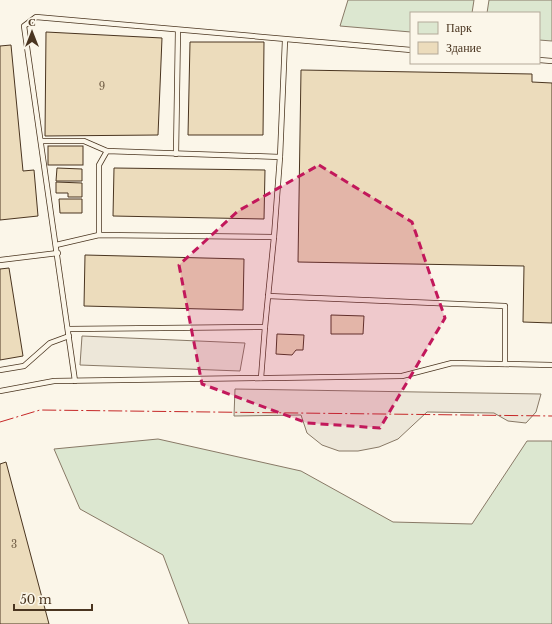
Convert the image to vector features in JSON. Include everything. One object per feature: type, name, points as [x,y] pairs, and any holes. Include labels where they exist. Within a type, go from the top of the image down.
[{"type":"lane","points":[[75,381],[58,253],[24,26],[36,17],[410,50]]},
{"type":"lane","points":[[176,154],[178,30]]},
{"type":"lane","points":[[261,378],[280,157],[285,40]]},
{"type":"lane","points":[[540,60],[552,61]]},
{"type":"lane","points":[[41,141],[84,141],[107,151],[280,157]]},
{"type":"lane","points":[[99,235],[99,165],[107,151]]},
{"type":"lane","points":[[56,245],[99,235],[274,237]]},
{"type":"lane","points":[[0,260],[58,253]]},
{"type":"lane","points":[[268,296],[505,306],[505,364]]},
{"type":"lane","points":[[68,329],[265,327]]},
{"type":"lane","points":[[0,370],[24,366],[50,343],[69,336]]},
{"type":"lane","points":[[0,391],[54,381],[402,376],[452,363],[552,365]]},
{"type":"highlighted area","points":[[319,165],[412,222],[445,318],[380,428],[307,423],[202,384],[179,265],[238,211]]},
{"type":"green space","points":[[348,0],[474,0],[472,12],[410,12],[410,32],[340,26]]},
{"type":"green space","points":[[489,0],[552,0],[552,41],[540,40],[540,12],[487,12]]},
{"type":"green space","points":[[158,439],[301,471],[393,522],[472,524],[527,441],[552,441],[552,624],[189,624],[163,555],[80,509],[54,449]]},
{"type":"shaded area","points":[[82,336],[245,343],[240,371],[80,365]]},
{"type":"shaded area","points":[[235,389],[541,394],[536,412],[526,423],[508,421],[494,413],[427,412],[398,439],[379,447],[358,451],[339,451],[322,445],[307,433],[301,415],[234,416]]},
{"type":"building","points":[[46,32],[162,38],[158,135],[45,136]]},
{"type":"building","points":[[190,42],[264,42],[263,135],[188,135]]},
{"type":"building","points":[[11,45],[23,171],[34,170],[38,216],[0,220],[0,46]]},
{"type":"building","points":[[301,70],[532,74],[532,82],[552,83],[552,323],[523,322],[524,266],[298,262]]},
{"type":"building","points":[[48,146],[83,146],[83,165],[48,165]]},
{"type":"building","points":[[57,168],[82,169],[82,181],[56,181]]},
{"type":"building","points":[[114,168],[265,170],[264,219],[113,216]]},
{"type":"building","points":[[56,182],[82,183],[82,197],[68,197],[68,193],[56,193]]},
{"type":"building","points":[[59,199],[82,199],[82,213],[60,213]]},
{"type":"building","points":[[85,255],[244,259],[243,310],[84,306]]},
{"type":"building","points":[[9,268],[23,356],[0,360],[0,269]]},
{"type":"building","points":[[331,315],[364,316],[363,334],[331,334]]},
{"type":"building","points":[[277,334],[304,335],[303,350],[296,350],[292,355],[276,354]]},
{"type":"building","points":[[6,462],[49,624],[0,624],[0,464]]},
{"type":"power","points":[[0,422],[40,410],[552,416]]}]
